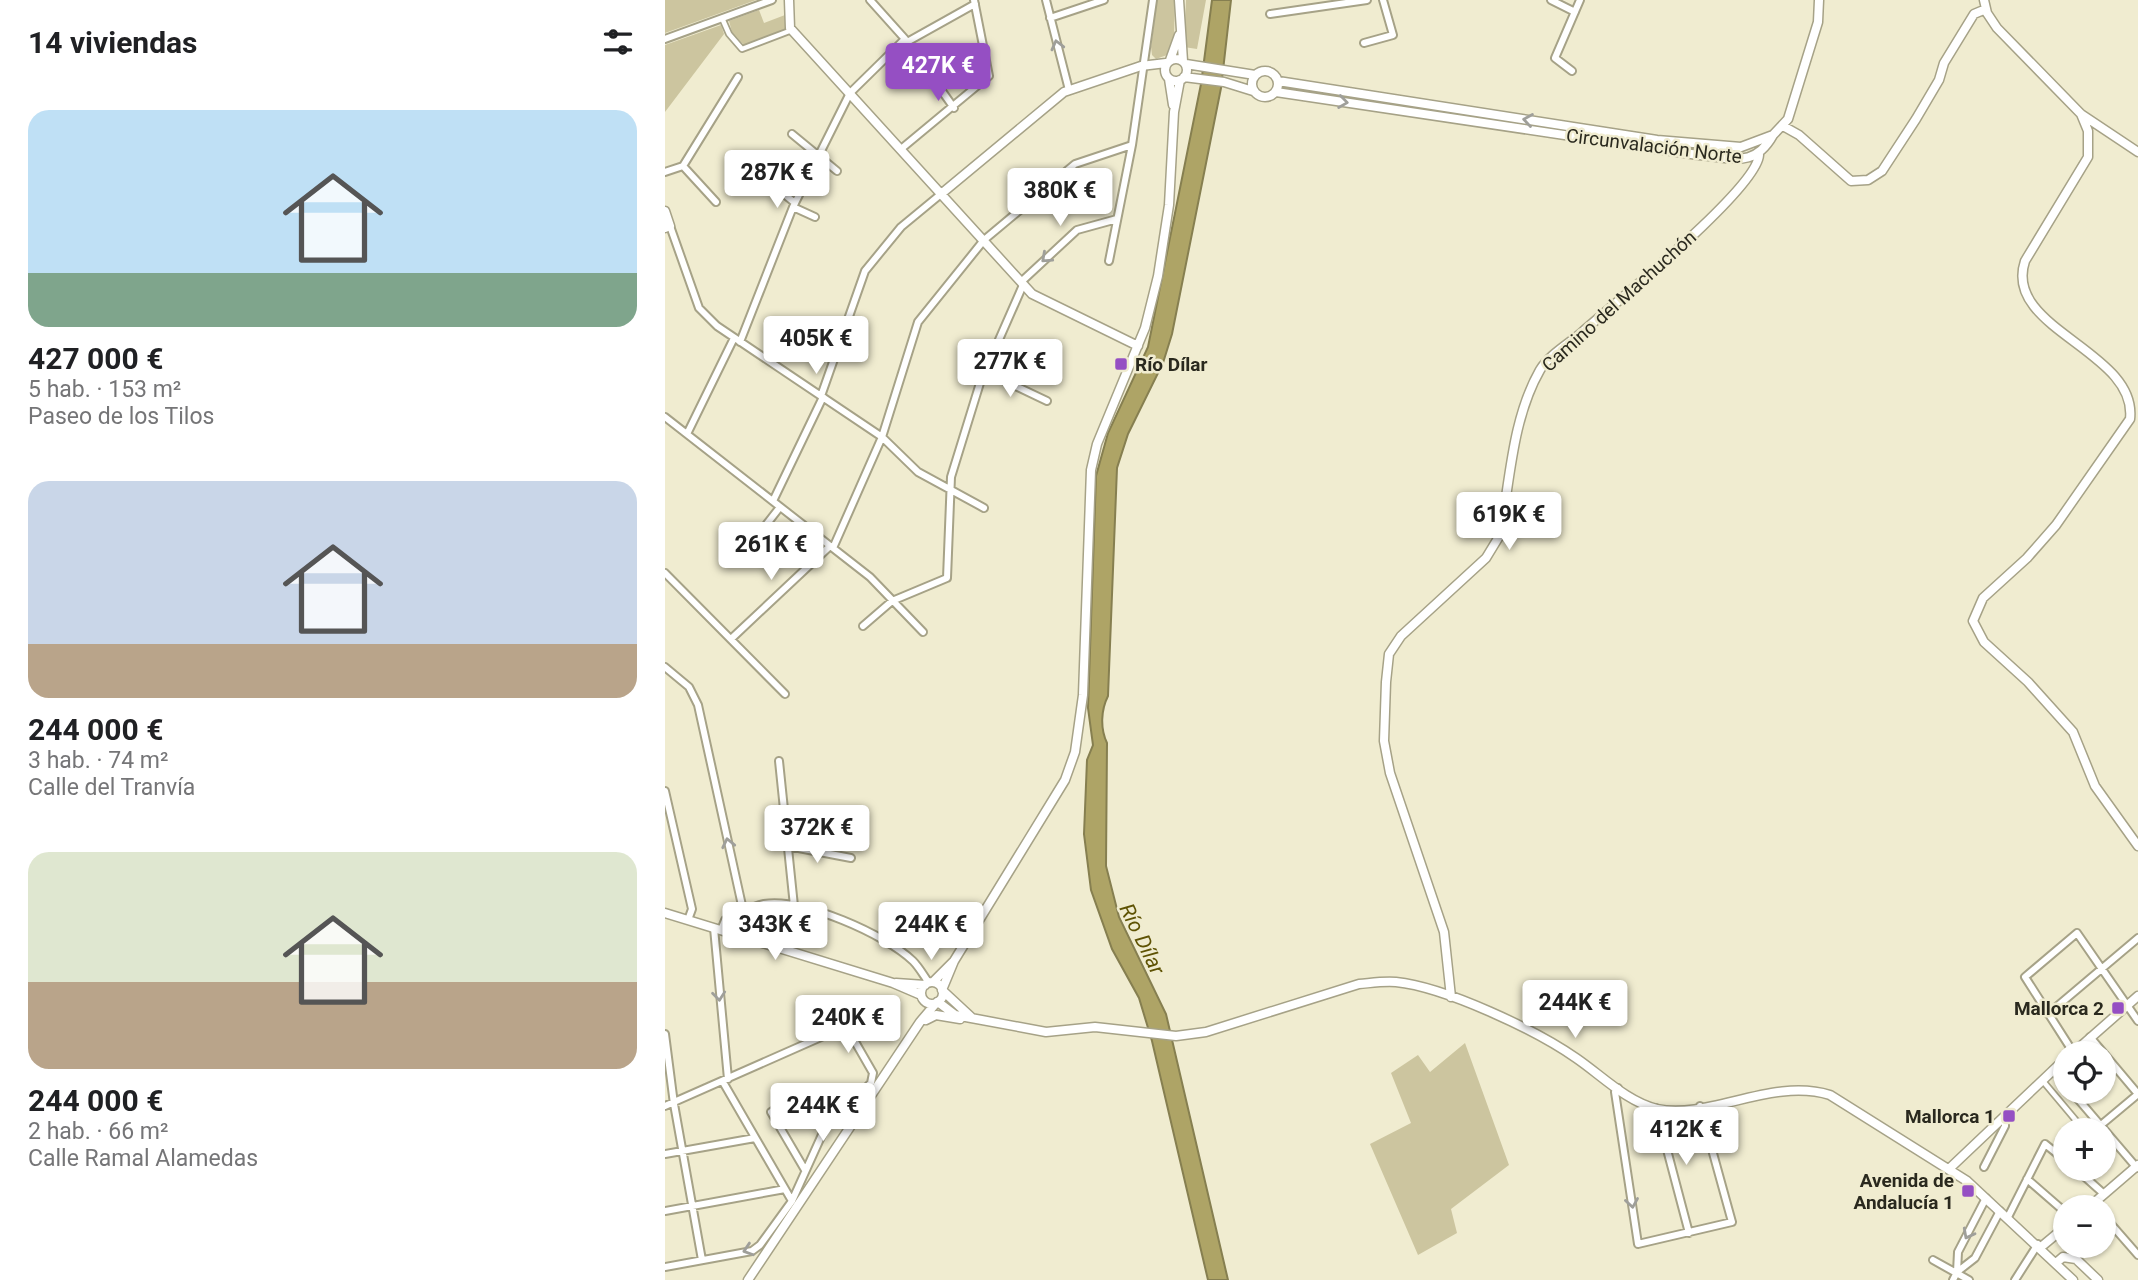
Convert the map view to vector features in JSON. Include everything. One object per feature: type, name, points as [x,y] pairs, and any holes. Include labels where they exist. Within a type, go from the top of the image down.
[{"type":"street","points":[[665,39],[772,0]]},
{"type":"street","points":[[789,0],[792,30],[1032,295],[1139,346]]},
{"type":"street","points":[[870,0],[906,41],[954,108]]},
{"type":"street","points":[[1046,0],[1069,90]]},
{"type":"street","points":[[1050,18],[1104,0]]},
{"type":"street","points":[[1109,261],[1132,145],[1153,0]]},
{"type":"street","points":[[748,1280],[920,1023],[938,1002],[954,961],[1065,780],[1075,752],[1083,695],[1091,470],[1104,425],[1139,346],[1163,254],[1170,192],[1174,112],[1184,62],[1179,35],[1179,0]]},
{"type":"street","points":[[1270,14],[1367,0]]},
{"type":"street","points":[[1364,43],[1393,35],[1383,0]]},
{"type":"street","points":[[1551,0],[1575,12]]},
{"type":"street","points":[[1572,71],[1555,58],[1580,0]]},
{"type":"street","points":[[1773,135],[1783,126],[1795,103],[1818,22],[1819,0]]},
{"type":"street","points":[[687,434],[737,340],[794,205],[849,93],[906,41],[974,2],[989,76],[954,108],[901,149]]},
{"type":"street","points":[[1783,126],[1799,135],[1851,181],[1873,178],[1882,171],[1916,119],[1974,14],[1985,5],[1997,27],[2081,114],[2138,152]]},
{"type":"street","points":[[722,18],[729,34],[742,49],[792,30]]},
{"type":"street","points":[[1174,112],[1167,76],[1168,61],[1179,35]]},
{"type":"street","points":[[773,501],[822,396],[865,271],[901,228],[1069,90],[1168,61],[1255,75]]},
{"type":"street","points":[[1145,66],[1167,76],[1224,82],[1253,90],[1264,97],[1276,92],[1278,81],[1270,71],[1263,70],[1255,75],[1251,82],[1253,90]]},
{"type":"street","points":[[665,172],[683,166],[738,76]]},
{"type":"street","name":"Circunvalación Norte","points":[[1278,81],[1657,140],[1741,148],[1758,144],[1773,135]]},
{"type":"street","name":"Circunvalación Norte","points":[[1276,92],[1698,155],[1748,159],[1759,155],[1773,135]]},
{"type":"street","points":[[2081,114],[2088,131],[2088,157],[2025,261],[2020,274],[2021,283],[2029,297],[2127,382],[2133,398],[2131,414],[2056,525],[2027,558],[1983,598],[1973,621],[1984,642],[2028,682],[2073,732],[2095,786],[2138,846]]},
{"type":"street","points":[[792,134],[837,171]]},
{"type":"street","points":[[731,639],[831,547],[882,437],[918,322],[984,240],[1075,164],[1132,145]]},
{"type":"street","points":[[1741,148],[1759,155]]},
{"type":"street","name":"Camino del Machuchón","points":[[1451,997],[1444,932],[1420,855],[1403,817],[1384,741],[1389,654],[1401,636],[1467,578],[1495,547],[1500,535],[1514,450],[1524,410],[1541,368],[1707,222],[1754,170],[1759,155]]},
{"type":"street","points":[[683,166],[716,202]]},
{"type":"street","points":[[762,176],[794,205],[815,217]]},
{"type":"street","points":[[665,211],[667,227],[699,308],[717,326],[882,437],[918,472],[984,508]]},
{"type":"street","points":[[863,626],[892,601],[947,578],[950,490],[984,371],[1022,283],[1077,230],[1118,219]]},
{"type":"street","points":[[984,371],[1047,401]]},
{"type":"street","points":[[665,417],[870,577],[923,632]]},
{"type":"street","points":[[752,543],[780,507]]},
{"type":"street","points":[[665,573],[785,694]]},
{"type":"street","points":[[665,667],[689,687],[698,705],[743,910],[742,937]]},
{"type":"street","points":[[779,761],[794,906]]},
{"type":"street","points":[[665,791],[692,909],[688,920]]},
{"type":"street","points":[[788,846],[851,858]]},
{"type":"street","points":[[792,1201],[725,1081],[717,929],[725,920],[738,916],[743,910],[767,904],[794,906],[851,923],[889,944],[913,960],[929,983]]},
{"type":"street","points":[[665,913],[893,983],[922,997],[930,1004],[938,1002]]},
{"type":"street","points":[[2065,1041],[2025,977],[2077,933],[2125,1006],[2138,1021]]},
{"type":"street","points":[[2048,1014],[2138,938]]},
{"type":"street","points":[[920,1023],[922,997],[929,983],[954,961]]},
{"type":"street","points":[[938,1002],[955,1015],[1046,1032],[1095,1027],[1176,1036],[1206,1032],[1359,985],[1395,982],[1451,997],[1561,1048],[1618,1088],[1655,1108],[1700,1106],[1793,1090],[1814,1090],[1830,1095],[1950,1168],[2008,1217],[2073,1280]]},
{"type":"street","points":[[893,983],[929,983],[943,990],[973,1018]]},
{"type":"street","points":[[2086,1041],[2138,996]]},
{"type":"street","points":[[920,1023],[936,1015],[949,1019],[973,1018]]},
{"type":"street","points":[[665,1106],[846,1026],[873,1073],[871,1083],[824,1128],[792,1201],[756,1249],[665,1267]]},
{"type":"street","points":[[665,1034],[674,1104],[702,1260]]},
{"type":"street","points":[[2090,1037],[2138,1094],[2109,1118]]},
{"type":"street","points":[[1950,1168],[2053,1069]]},
{"type":"street","points":[[2042,1080],[2074,1118]]},
{"type":"street","points":[[1618,1088],[1615,1092],[1638,1244],[1732,1222],[1700,1106]]},
{"type":"street","points":[[805,1170],[771,1112],[803,1093],[824,1128]]},
{"type":"street","points":[[1655,1108],[1689,1233]]},
{"type":"street","points":[[1984,1167],[2005,1126],[2005,1116]]},
{"type":"street","points":[[665,1154],[755,1138]]},
{"type":"street","points":[[2008,1217],[2045,1144],[2053,1150]]},
{"type":"street","points":[[2089,1181],[2104,1194],[2137,1167],[2116,1147]]},
{"type":"street","points":[[2027,1179],[2053,1202]]},
{"type":"street","points":[[665,1211],[785,1189]]},
{"type":"street","points":[[1953,1280],[1957,1272],[1958,1252],[1986,1198]]},
{"type":"street","points":[[1957,1272],[1975,1258],[2000,1211]]},
{"type":"street","points":[[2116,1230],[2138,1255]]},
{"type":"street","points":[[2015,1280],[2039,1246],[2053,1236]]},
{"type":"street","points":[[2056,1263],[2063,1256],[2076,1259],[2098,1280]]},
{"type":"street","points":[[1933,1260],[1969,1280]]},
{"type":"shaded area","points":[[665,0],[756,0],[665,33]]},
{"type":"shaded area","points":[[1157,0],[1175,0],[1174,36],[1167,55],[1156,59],[1152,55],[1151,47]]},
{"type":"shaded area","points":[[1186,0],[1206,0],[1197,49],[1184,47]]},
{"type":"shaded area","points":[[1212,0],[1231,0],[1221,88],[1172,334],[1163,363],[1128,434],[1117,468],[1108,696],[1102,719],[1107,743],[1106,866],[1119,917],[1166,1014],[1228,1280],[1208,1280],[1152,1041],[1139,998],[1112,949],[1091,890],[1084,834],[1087,760],[1093,745],[1088,708],[1096,476],[1108,433],[1148,347],[1201,84]]},
{"type":"shaded area","points":[[759,10],[764,23],[785,15],[786,30],[744,45],[732,32],[729,21]]},
{"type":"shaded area","points":[[721,25],[724,34],[665,112],[665,45]]},
{"type":"shaded area","points":[[1465,1043],[1509,1165],[1451,1209],[1457,1233],[1418,1255],[1370,1144],[1411,1123],[1391,1073],[1418,1055],[1430,1072]]},
{"type":"place","name":"Río Dílar","points":[[1121,364]]},
{"type":"place","name":"Mallorca 2","points":[[2118,1008]]},
{"type":"place","name":"Mallorca 1","points":[[2009,1116]]},
{"type":"place","name":"Avenida de Andalucía 1","points":[[1968,1191]]}]
